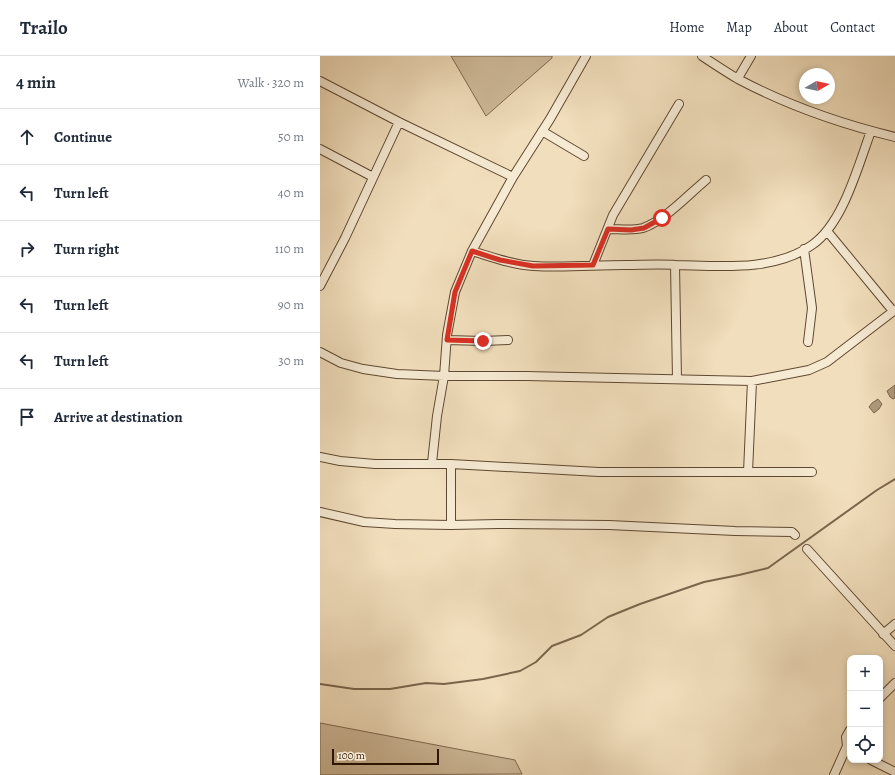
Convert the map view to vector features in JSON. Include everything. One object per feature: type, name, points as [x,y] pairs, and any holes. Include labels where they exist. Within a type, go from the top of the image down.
[{"type":"street","points":[[432,463],[437,416],[444,376],[447,340],[455,292],[472,251],[513,177],[542,132],[586,56]]},
{"type":"street","points":[[702,56],[738,78],[800,107],[871,131],[895,137]]},
{"type":"street","points":[[738,78],[751,56]]},
{"type":"street","points":[[320,81],[399,122],[513,177]]},
{"type":"street","points":[[593,265],[613,215],[679,104]]},
{"type":"street","points":[[320,286],[345,238],[399,122]]},
{"type":"street","points":[[472,251],[500,260],[533,266],[675,265],[722,267],[759,264],[787,258],[812,245],[827,231],[847,197],[871,131]]},
{"type":"street","points":[[542,132],[584,156]]},
{"type":"street","points":[[320,149],[373,178]]},
{"type":"street","points":[[608,229],[631,230],[644,228],[662,218],[706,180]]},
{"type":"street","points":[[320,352],[341,363],[363,369],[397,374],[444,376],[526,376],[752,381],[809,370],[819,367],[827,362],[894,311],[827,231]]},
{"type":"street","points":[[804,249],[812,308],[808,342]]},
{"type":"street","points":[[675,265],[677,379]]},
{"type":"street","points":[[447,340],[508,340]]},
{"type":"street","points":[[748,472],[752,381]]},
{"type":"street","points":[[320,457],[340,461],[374,464],[432,463],[599,472],[812,472]]},
{"type":"street","points":[[451,464],[451,525]]},
{"type":"street","points":[[320,512],[364,522],[451,525],[609,525],[792,532],[795,534]]},
{"type":"street","points":[[807,548],[895,646]]},
{"type":"street","points":[[883,634],[895,624]]},
{"type":"street","points":[[883,695],[895,683]]},
{"type":"street","points":[[834,775],[847,750]]},
{"type":"street","points":[[877,763],[895,772]]},
{"type":"shaded area","points":[[451,56],[552,56],[552,58],[486,116]]},
{"type":"shaded area","points":[[895,385],[895,398],[893,399],[887,391]]},
{"type":"shaded area","points":[[878,399],[882,404],[874,413],[869,407]]},
{"type":"shaded area","points":[[320,723],[515,760],[522,774],[320,775]]},
{"type":"waterway","points":[[320,684],[354,689],[390,689],[426,683],[444,684],[483,679],[520,671],[536,662],[552,646],[581,635],[608,617],[640,604],[704,582],[768,568],[877,490],[895,479]]},
{"type":"route","points":[[483,341],[447,340],[455,292],[472,251],[500,260],[533,266],[593,265],[608,229],[631,230],[644,228],[662,218]]}]
